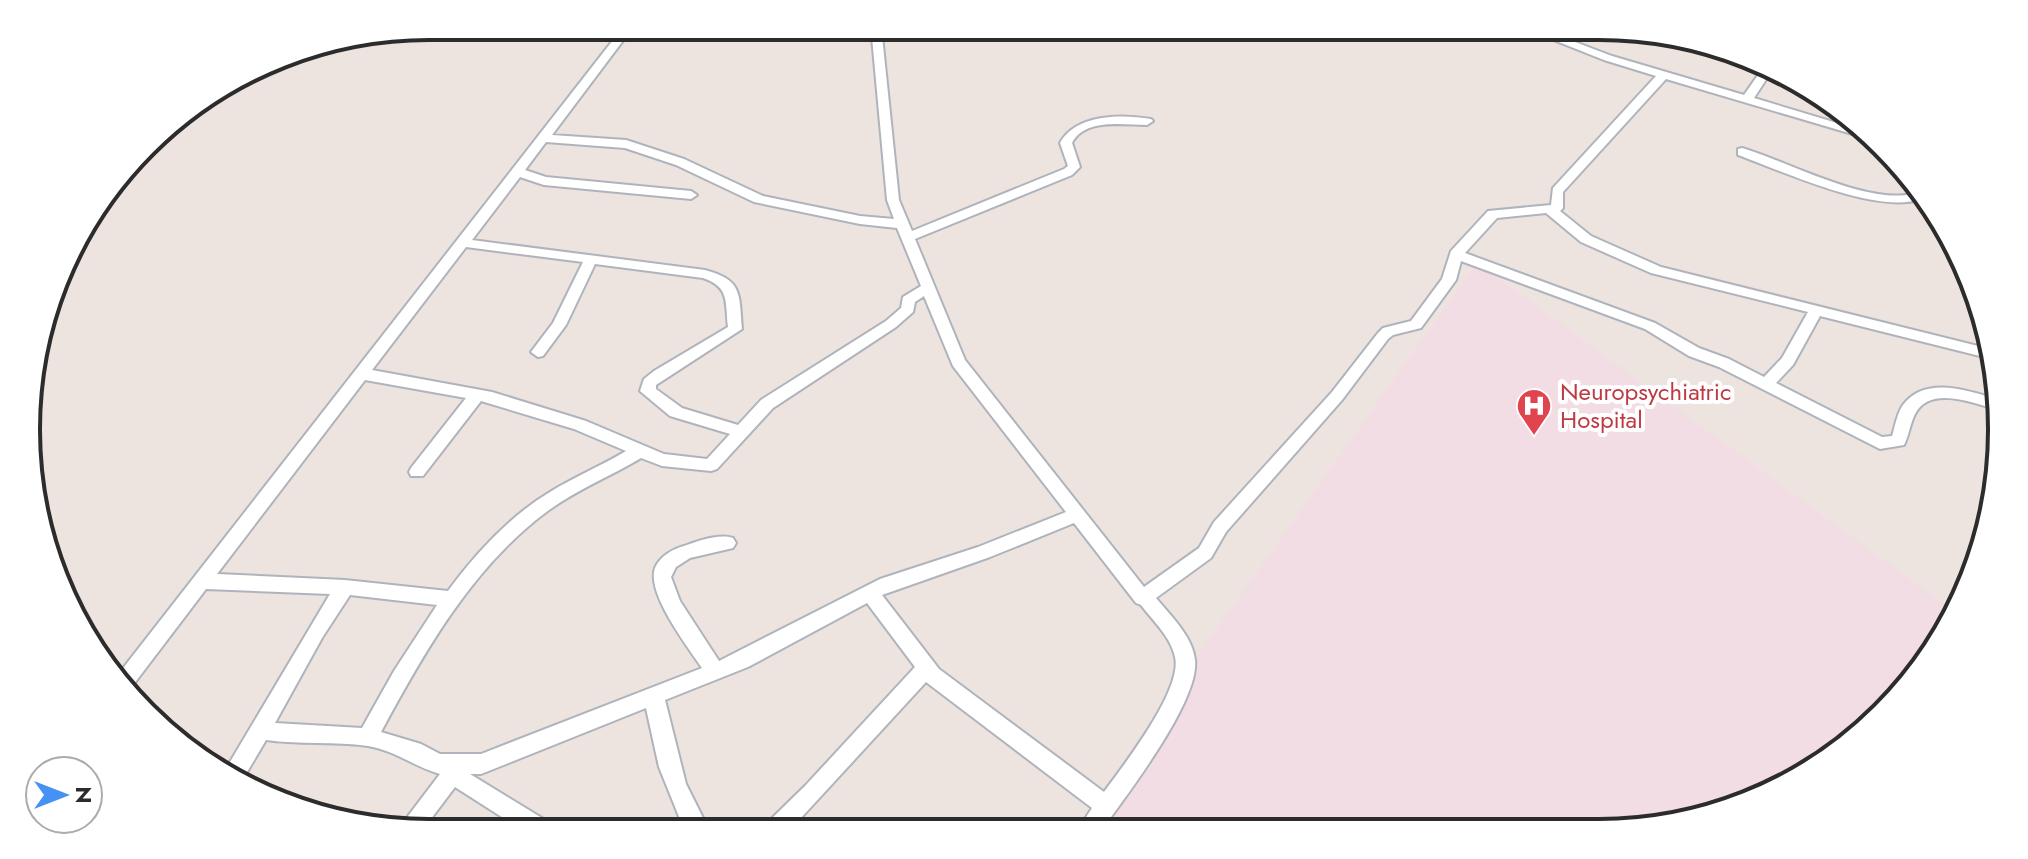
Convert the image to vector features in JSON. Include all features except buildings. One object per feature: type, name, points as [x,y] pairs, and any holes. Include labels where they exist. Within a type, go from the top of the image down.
[{"type":"street","points":[[128,676],[619,40]]},
{"type":"street","points":[[877,40],[887,162],[904,231],[958,362],[976,391],[1142,598],[1146,598],[1178,641],[1186,661],[1184,682],[1097,819]]},
{"type":"street","points":[[1563,40],[1663,75],[1837,121]]},
{"type":"street","points":[[1142,598],[1205,553],[1220,527],[1263,482],[1388,331],[1416,325],[1449,280],[1456,254],[1496,213],[1550,210],[1559,204],[1557,191],[1663,75]]},
{"type":"street","points":[[1748,98],[1763,76]]},
{"type":"street","points":[[546,138],[626,144],[680,162],[759,199],[904,231],[1068,172],[1074,167],[1066,143],[1076,130],[1098,123],[1147,121]]},
{"type":"street","points":[[1742,152],[1866,195],[1904,203],[1912,199]]},
{"type":"street","points":[[518,172],[544,181],[691,195]]},
{"type":"street","points":[[1550,210],[1586,239],[1632,261],[1815,312],[1980,351]]},
{"type":"street","points":[[465,243],[705,274],[721,279],[731,289],[735,329],[659,375],[649,383],[648,391],[676,412],[741,432]]},
{"type":"street","points":[[1456,254],[1650,326],[1880,443],[1898,441],[1909,408],[1942,391],[1955,391],[1987,401]]},
{"type":"street","points":[[538,352],[559,325],[591,259]]},
{"type":"street","points":[[363,374],[478,394],[580,425],[639,451],[681,465],[711,465],[767,404],[891,324],[908,309],[908,300],[926,289]]},
{"type":"street","points":[[891,324],[935,311]]},
{"type":"street","points":[[1765,385],[1788,361],[1815,312]]},
{"type":"street","points":[[417,472],[478,394]]},
{"type":"street","points":[[368,737],[398,681],[451,599],[530,515],[639,451]]},
{"type":"street","points":[[418,819],[456,770],[481,764],[716,672],[870,592],[1077,515]]},
{"type":"street","points":[[716,672],[669,600],[661,577],[663,569],[686,552],[727,543]]},
{"type":"street","points":[[202,581],[345,587],[451,599]]},
{"type":"street","points":[[238,768],[262,730],[314,632],[345,587]]},
{"type":"street","points":[[870,592],[926,669],[1106,806]]},
{"type":"street","points":[[786,819],[836,769],[887,705],[926,669]]},
{"type":"street","points":[[654,696],[674,779],[690,819]]},
{"type":"street","points":[[262,730],[294,735],[368,737],[414,751],[456,770],[527,819]]},
{"type":"shaded area","name":"Neuropsychiatric Hospital","points":[[1477,262],[1946,605],[1908,667],[1874,705],[1836,739],[1771,779],[1699,806],[1649,816],[1598,819],[1082,819]]},
{"type":"place","name":"Neuropsychiatric Hospital","points":[[1534,437]]}]
